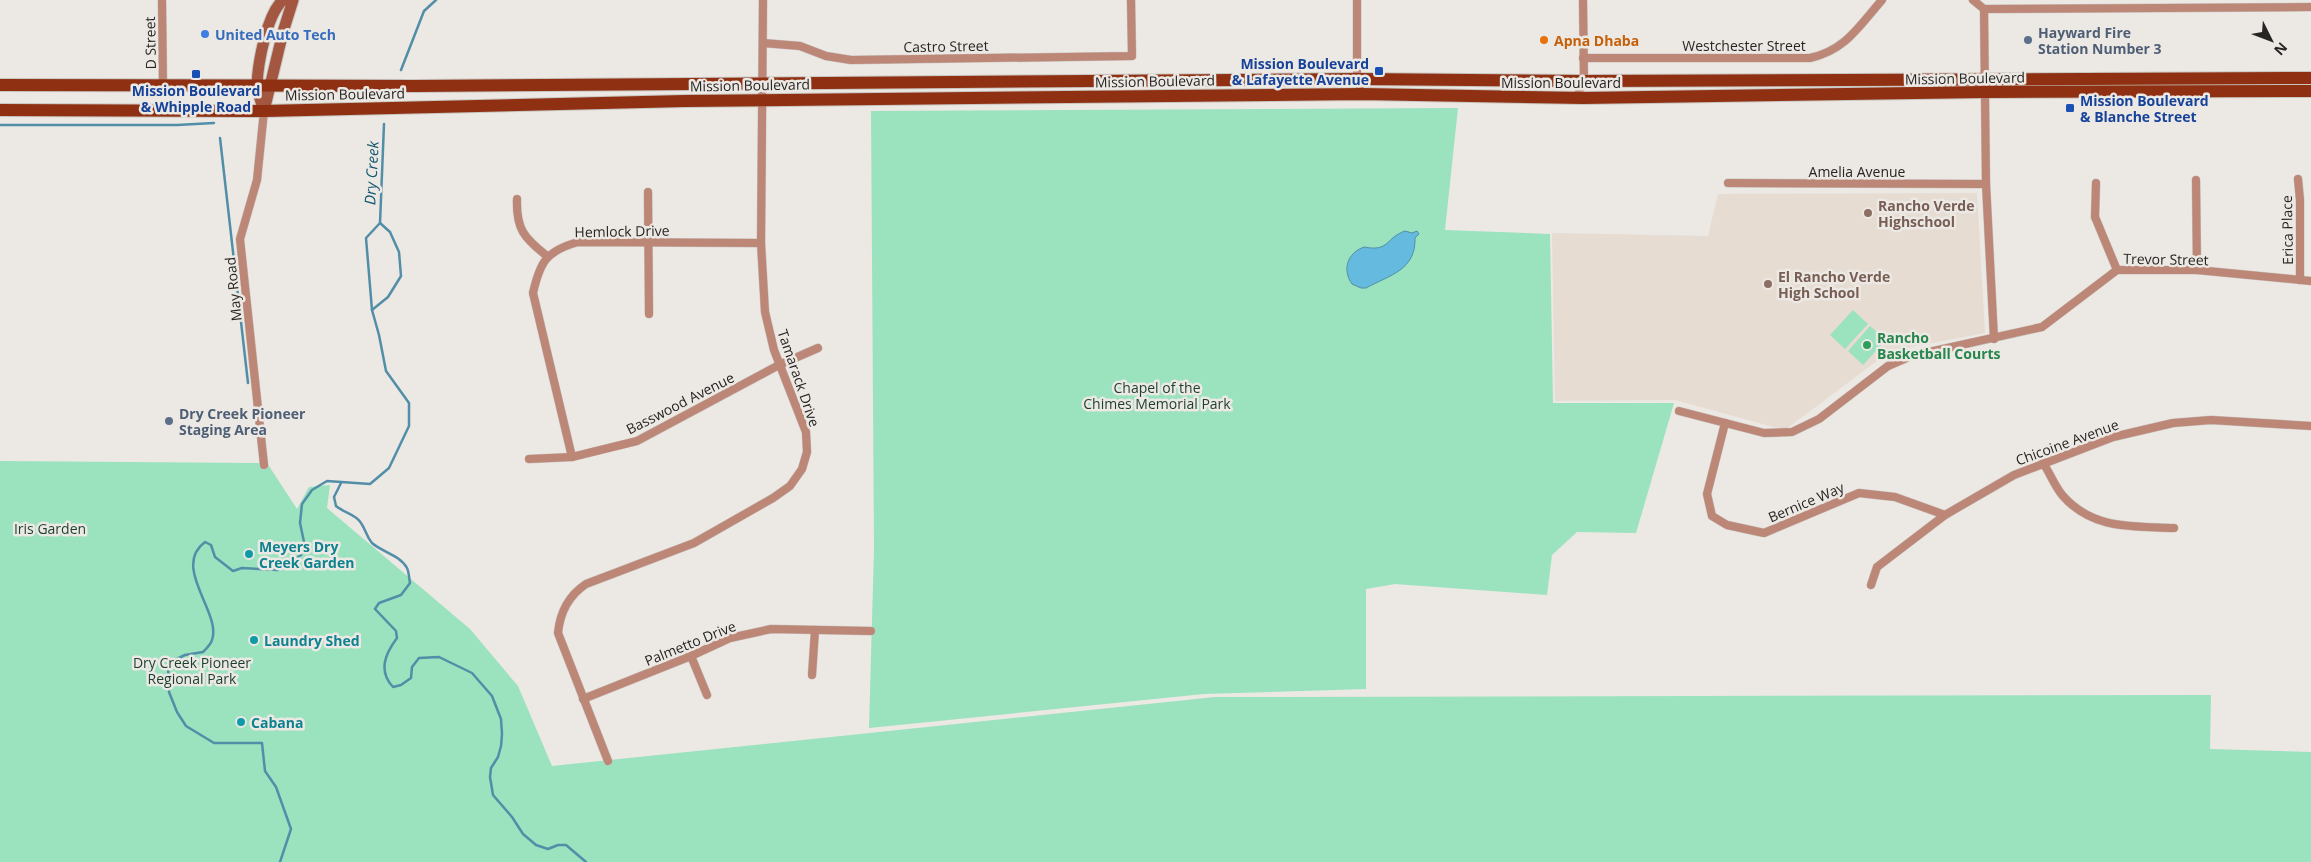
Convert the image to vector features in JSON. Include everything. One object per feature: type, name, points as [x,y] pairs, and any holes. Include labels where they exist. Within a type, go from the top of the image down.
[{"type":"main road","points":[[264,111],[283,32],[293,0]]},
{"type":"main road","points":[[264,111],[257,86],[269,22],[277,2]]},
{"type":"main road","name":"Mission Boulevard","points":[[0,110],[264,111],[763,100],[1362,94],[1576,98],[2311,78]]},
{"type":"main road","name":"Mission Boulevard","points":[[0,84],[271,87],[763,85],[1357,79],[2311,91]]},
{"type":"street","name":"D Street","points":[[162,0],[163,86]]},
{"type":"street","name":"Tamarack Drive","points":[[608,761],[558,633],[559,619],[564,606],[575,591],[586,584],[694,543],[773,498],[790,486],[802,469],[807,452],[806,432],[779,365],[765,312],[761,243],[763,0]]},
{"type":"street","name":"Castro Street","points":[[763,43],[800,46],[826,56],[851,60],[1132,56],[1131,0]]},
{"type":"street","points":[[1357,0],[1357,79],[1362,94]]},
{"type":"street","points":[[1576,98],[1584,81],[1583,0]]},
{"type":"street","name":"Westchester Street","points":[[1583,58],[1810,58],[1835,50],[1846,41],[1882,0]]},
{"type":"street","points":[[1974,0],[1984,9],[2061,9],[2161,4],[2260,4],[2311,8]]},
{"type":"street","points":[[2061,0],[2061,9]]},
{"type":"street","points":[[1984,9],[1986,184],[1994,339]]},
{"type":"street","name":"May Road","points":[[264,111],[257,180],[240,239],[264,465]]},
{"type":"street","name":"Erica Place","points":[[2298,179],[2300,280]]},
{"type":"street","points":[[2196,180],[2197,270]]},
{"type":"street","points":[[2096,183],[2094,217],[2117,270]]},
{"type":"street","name":"Amelia Avenue","points":[[1728,184],[1986,184]]},
{"type":"street","points":[[648,192],[650,242],[649,314]]},
{"type":"street","points":[[517,200],[517,215],[520,228],[532,244],[546,256],[537,272],[533,293],[572,457]]},
{"type":"street","name":"Hemlock Drive","points":[[546,256],[562,246],[578,242],[761,243]]},
{"type":"street","name":"Trevor Street","points":[[1679,411],[1764,434],[1792,432],[1819,419],[1888,366],[1911,356],[2042,327],[2117,270],[2197,270],[2311,282]]},
{"type":"street","name":"Basswood Avenue","points":[[529,459],[572,457],[637,441],[779,365],[818,348]]},
{"type":"street","name":"Chicoine Avenue","points":[[1871,585],[1877,567],[1945,515],[2014,475],[2043,462],[2113,437],[2173,423],[2211,420],[2311,426]]},
{"type":"street","name":"Bernice Way","points":[[1725,423],[1707,494],[1712,516],[1727,525],[1764,533],[1859,493],[1896,497],[1945,515]]},
{"type":"street","points":[[2043,462],[2063,496],[2088,516],[2113,525],[2174,528]]},
{"type":"street","name":"Palmetto Drive","points":[[583,699],[691,656],[730,638],[771,629],[871,631]]},
{"type":"street","points":[[812,675],[815,630]]},
{"type":"street","points":[[691,656],[708,695]]},
{"type":"shaded area","name":"El Rancho Verde High School","points":[[1977,193],[1985,333],[1890,351],[1785,430],[1675,400],[1555,401],[1552,233],[1708,236],[1718,194]]},
{"type":"green space","name":"Chapel of the Chimes Memorial Park","points":[[1458,108],[1445,230],[1550,234],[1553,403],[1674,403],[1636,533],[1577,532],[1552,555],[1547,595],[1395,584],[1366,589],[1366,689],[1204,694],[869,728],[874,549],[871,111]]},
{"type":"green space","name":"Rancho Basketball Courts","points":[[1853,310],[1868,324],[1845,349],[1830,335]]},
{"type":"green space","name":"Rancho Basketball Courts","points":[[1870,326],[1886,340],[1863,365],[1848,351]]},
{"type":"green space","name":"Dry Creek Pioneer Regional Park","points":[[0,461],[267,463],[297,509],[309,487],[330,485],[327,508],[470,629],[518,686],[552,766],[1215,697],[2211,695],[2210,749],[2311,752],[2311,862],[0,862]]},
{"type":"water","points":[[1405,231],[1412,233],[1417,231],[1419,234],[1415,238],[1411,257],[1400,270],[1366,288],[1352,284],[1347,268],[1348,262],[1354,253],[1364,247],[1379,248]]},
{"type":"waterway","name":"Dry Creek","points":[[401,70],[424,11],[436,0]]},
{"type":"waterway","points":[[0,125],[177,125],[214,123]]},
{"type":"waterway","points":[[280,862],[291,829],[276,787],[265,771],[262,743],[214,743],[186,726],[177,712],[169,692],[168,663],[185,655],[203,652],[212,640],[213,629],[195,577],[193,564],[196,552],[205,542],[211,545],[215,557],[233,571],[242,568],[278,570],[301,555],[304,542],[300,523],[302,504],[312,490],[327,481],[370,484],[389,468],[409,426],[409,403],[386,371],[372,310],[366,238],[380,223],[384,124]]},
{"type":"waterway","points":[[220,138],[248,383]]},
{"type":"waterway","name":"Dry Creek","points":[[372,310],[388,297],[401,276],[399,252],[390,232],[380,223]]},
{"type":"waterway","name":"Dry Creek","points":[[341,483],[334,497],[336,506],[359,520],[372,543],[400,560],[408,571],[410,583],[401,595],[379,603],[375,609],[396,631],[397,638],[389,650],[385,662],[388,681],[393,687],[401,685],[411,678],[412,667],[419,658],[439,657],[472,673],[492,696],[501,719],[501,746],[498,757],[491,768],[490,777],[493,795],[512,817],[523,834],[536,845],[548,849],[558,845],[566,845],[586,862]]},
{"type":"place","name":"United Auto Tech","points":[[205,34]]},
{"type":"place","name":"Apna Dhaba","points":[[1544,40]]},
{"type":"place","name":"Hayward Fire Station Number 3","points":[[2028,40]]},
{"type":"place","name":"Mission Boulevard & Lafayette Avenue","points":[[1379,71]]},
{"type":"place","name":"Mission Boulevard & Whipple Road","points":[[196,74]]},
{"type":"place","name":"Mission Boulevard & Blanche Street","points":[[2070,108]]},
{"type":"place","name":"Rancho Verde Highschool","points":[[1868,213]]},
{"type":"place","name":"El Rancho Verde High School","points":[[1768,284]]},
{"type":"place","name":"Rancho Basketball Courts","points":[[1867,345]]},
{"type":"place","name":"Dry Creek Pioneer Staging Area","points":[[169,421]]},
{"type":"place","name":"Meyers Dry Creek Garden","points":[[249,554]]},
{"type":"place","name":"Laundry Shed","points":[[254,640]]},
{"type":"place","name":"Cabana","points":[[241,722]]},
{"type":"park label","name":"Iris Garden","points":[[50,528]]}]
